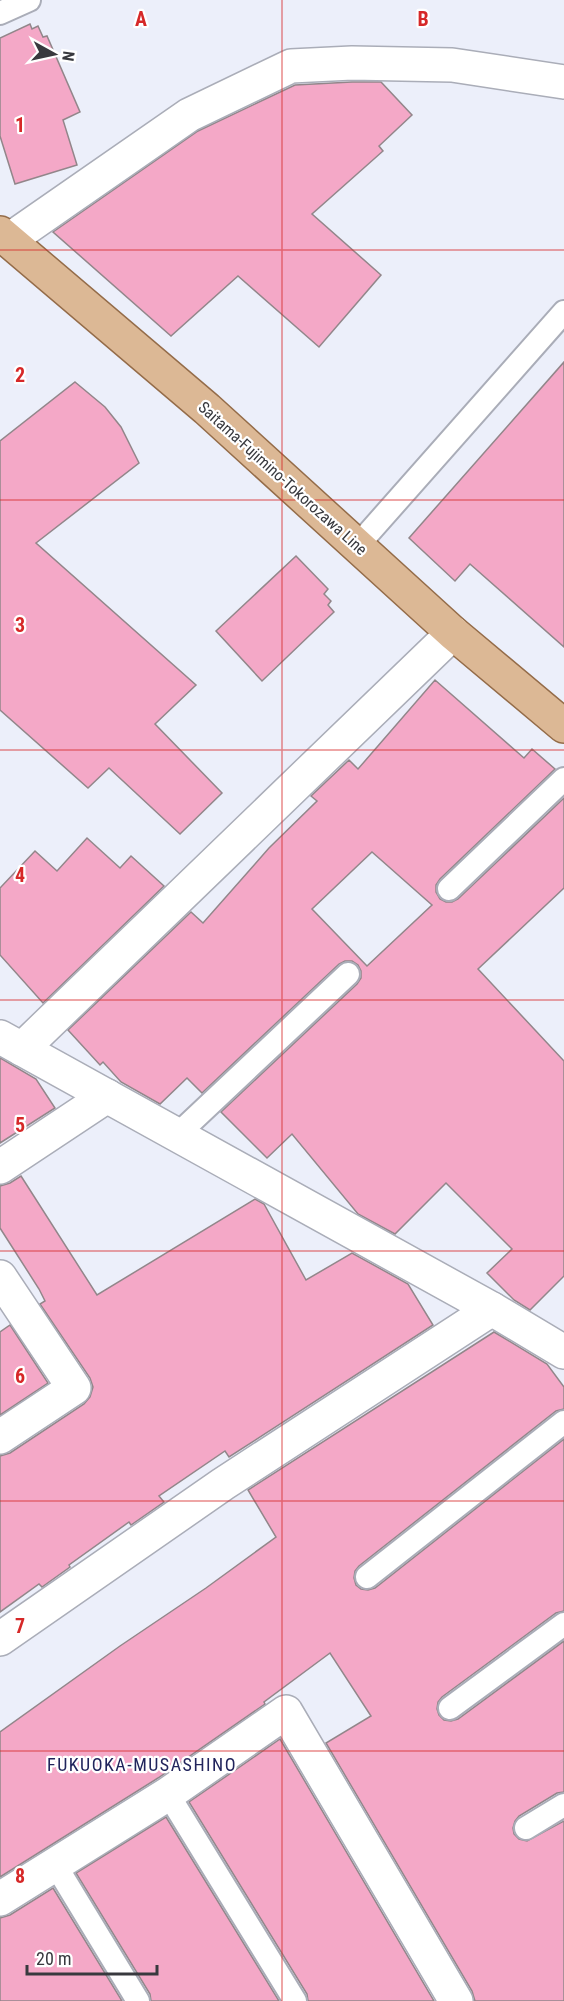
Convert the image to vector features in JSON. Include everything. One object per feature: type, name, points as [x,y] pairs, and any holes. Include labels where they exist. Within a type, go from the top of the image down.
[{"type":"main road","name":"Saitama-Fujimino-Tokorozawa Line","points":[[4,237],[207,409],[453,633],[564,726]]},
{"type":"street","points":[[4,237],[189,115],[291,66],[352,63],[452,65],[564,82]]},
{"type":"street","points":[[453,633],[11,1043],[492,1309],[564,1352]]},
{"type":"street","points":[[0,1167],[106,1096]]},
{"type":"street","points":[[0,1437],[74,1388],[3,1288]]},
{"type":"street","points":[[0,1639],[223,1484],[492,1309]]},
{"type":"street","points":[[0,1899],[168,1794],[285,1712],[456,2001]]},
{"type":"lane","points":[[0,13],[29,0]]},
{"type":"lane","points":[[358,545],[564,312]]},
{"type":"lane","points":[[449,889],[564,779]]},
{"type":"lane","points":[[177,1135],[348,974]]},
{"type":"lane","points":[[367,1577],[564,1422]]},
{"type":"lane","points":[[450,1708],[564,1624]]},
{"type":"lane","points":[[168,1794],[295,2001]]},
{"type":"lane","points":[[526,1828],[564,1805]]},
{"type":"lane","points":[[56,1866],[138,2001]]},
{"type":"building","points":[[30,24],[32,29],[38,26],[43,37],[47,36],[80,112],[63,120],[77,165],[15,184],[0,136],[0,38]]},
{"type":"building","points":[[381,82],[412,115],[379,146],[383,151],[312,214],[381,275],[319,347],[238,276],[171,336],[53,232],[198,131],[295,85]]},
{"type":"building","points":[[564,362],[564,647],[470,564],[455,581],[409,538]]},
{"type":"building","points":[[75,382],[105,407],[121,427],[139,463],[36,543],[196,685],[155,724],[222,793],[180,834],[109,768],[88,788],[0,710],[0,441]]},
{"type":"building","points":[[296,556],[328,589],[324,594],[331,601],[328,605],[334,612],[262,681],[216,631]]},
{"type":"building","points":[[435,680],[524,758],[532,749],[555,769],[436,885],[436,892],[440,899],[452,902],[458,899],[564,798],[564,888],[478,969],[564,1061],[564,1276],[530,1310],[514,1300],[487,1273],[512,1249],[446,1183],[395,1234],[358,1214],[292,1134],[267,1158],[221,1112],[357,984],[361,978],[361,971],[352,961],[339,964],[202,1093],[187,1078],[160,1104],[121,1082],[103,1062],[100,1065],[68,1030],[191,912],[203,923],[269,848],[317,801],[311,796],[349,760],[358,769]],"holes":[[[372,852],[432,905],[367,966],[312,909]]]},
{"type":"building","points":[[87,838],[120,868],[131,856],[164,886],[43,1003],[0,955],[0,888],[35,851],[57,871]]},
{"type":"building","points":[[0,1058],[36,1079],[55,1108],[0,1143]]},
{"type":"building","points":[[21,1176],[97,1295],[255,1199],[264,1204],[306,1280],[352,1253],[408,1284],[433,1325],[229,1457],[225,1451],[159,1496],[164,1502],[131,1525],[129,1522],[42,1587],[39,1584],[0,1612],[0,1456],[10,1453],[84,1404],[90,1397],[93,1387],[90,1378],[40,1304],[45,1301],[39,1289],[0,1228],[0,1186]]},
{"type":"building","points":[[10,1325],[48,1383],[0,1415],[0,1332]]},
{"type":"building","points":[[494,1332],[547,1364],[564,1387],[564,1409],[556,1411],[359,1566],[354,1578],[356,1585],[361,1589],[375,1588],[564,1439],[564,1611],[556,1613],[442,1697],[437,1709],[444,1720],[458,1719],[564,1641],[564,1792],[557,1793],[519,1816],[513,1828],[514,1834],[519,1839],[527,1841],[564,1821],[564,2001],[475,2001],[472,1991],[326,1743],[371,1716],[330,1653],[264,1702],[265,1704],[158,1778],[0,1877],[0,1732],[276,1537],[248,1490]]},
{"type":"building","points":[[280,1739],[434,2001],[308,2001],[307,1994],[189,1802]]},
{"type":"building","points":[[166,1817],[279,2001],[151,2001],[150,1994],[76,1873]]},
{"type":"building","points":[[53,1888],[122,2001],[0,2001],[0,1918],[10,1915]]},
{"type":"district","name":"FUKUOKA-MUSASHINO","points":[[142,1765]]}]
